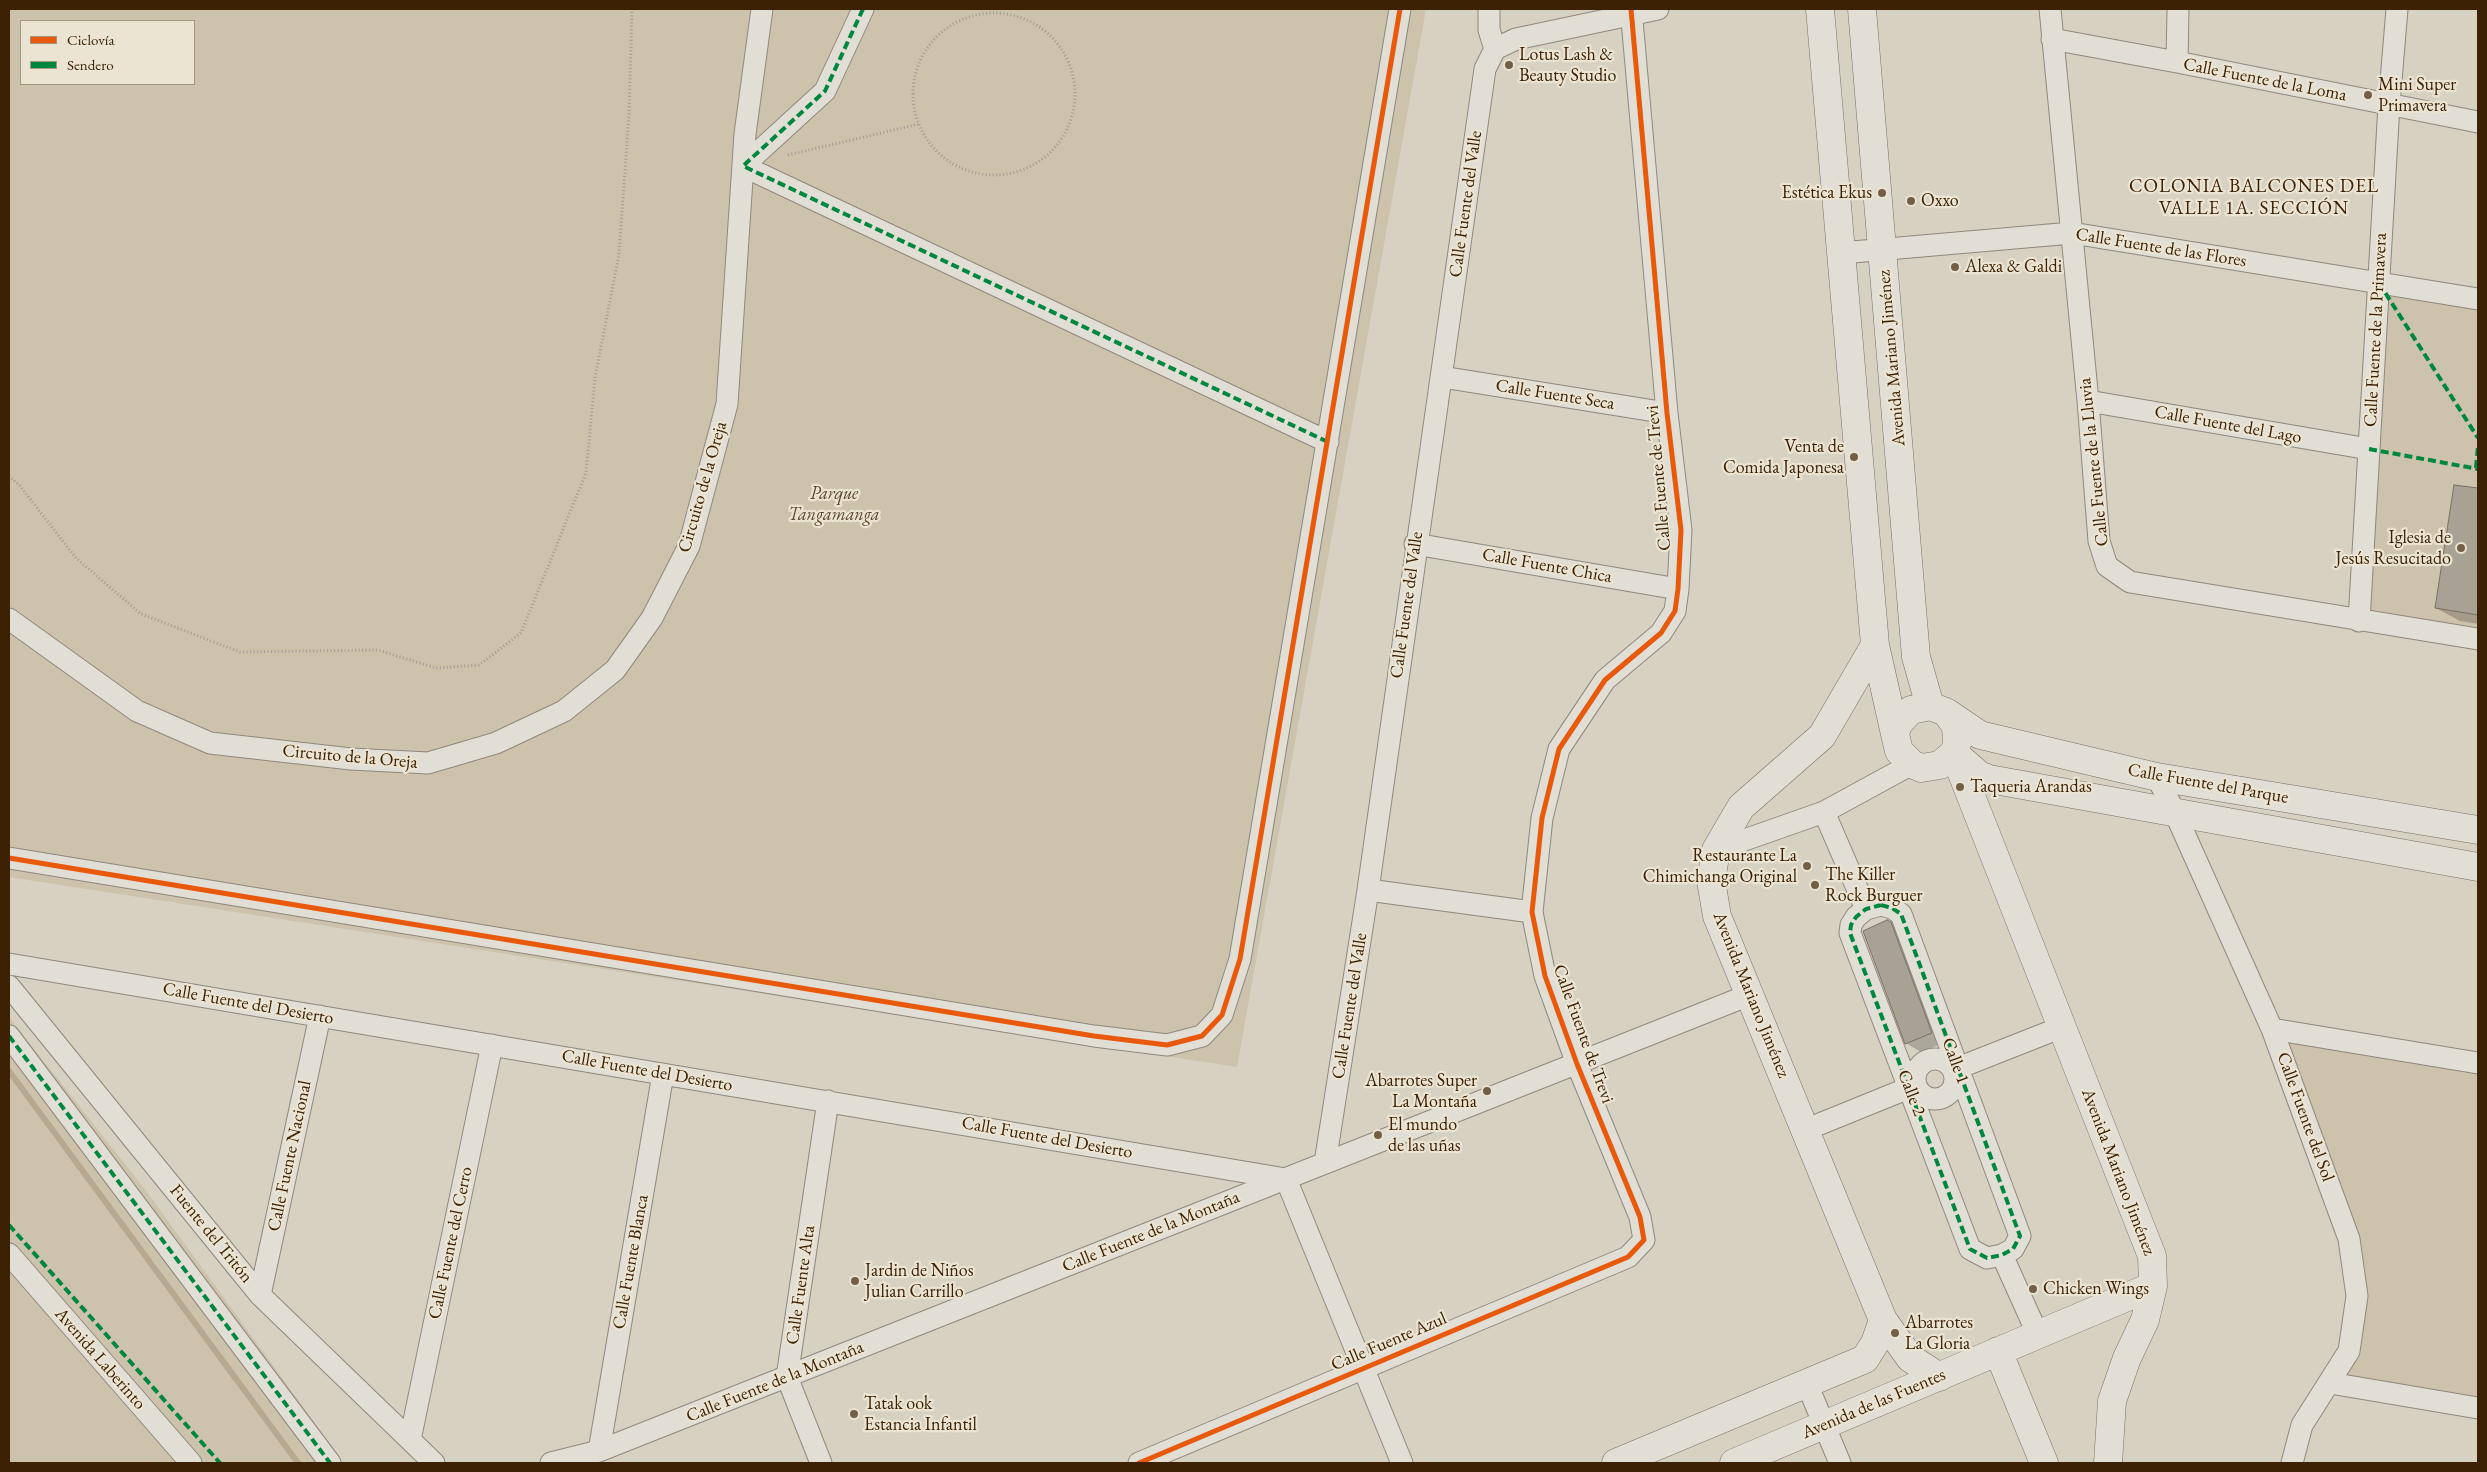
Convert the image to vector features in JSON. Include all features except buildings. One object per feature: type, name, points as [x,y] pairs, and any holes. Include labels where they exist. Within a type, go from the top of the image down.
[{"type":"street","name":"Circuito de la Oreja","points":[[9,619],[137,711],[210,744],[351,759],[428,763],[496,743],[564,711],[615,670],[652,618],[689,546],[727,404],[743,166],[762,9]]},
{"type":"street","points":[[863,9],[825,91],[743,166],[1328,442]]},
{"type":"street","points":[[9,858],[1094,1036],[1167,1045],[1202,1036],[1222,1016],[1240,959],[1400,9]]},
{"type":"street","points":[[1489,9],[1489,30],[1495,49],[1516,40],[1632,12],[1658,9]]},
{"type":"street","points":[[1820,9],[1875,645],[1899,752],[1912,764],[1921,768],[1940,765],[1954,752]]},
{"type":"street","name":"Avenida Mariano Jiménez","points":[[1862,9],[1916,657],[1938,709],[1956,726],[1957,744],[1954,752],[2152,1256],[2153,1286],[2146,1320],[2127,1358],[2112,1401],[2108,1463]]},
{"type":"street","name":"Calle Fuente de la Lluvia","points":[[2050,9],[2088,401],[2099,541],[2107,566],[2130,582],[2478,639]]},
{"type":"street","points":[[2177,62],[2178,9]]},
{"type":"street","name":"Calle Fuente de la Primavera","points":[[2359,620],[2389,105],[2397,9]]},
{"type":"street","name":"Calle Fuente de Trevi","points":[[1632,12],[1667,413],[1680,530],[1678,589],[1675,611],[1661,634],[1605,680],[1559,749],[1542,818],[1532,912],[1545,976],[1577,1064],[1640,1217],[1644,1240]]},
{"type":"street","name":"Calle Fuente de la Loma","points":[[2052,40],[2177,62],[2478,122]]},
{"type":"street","name":"Calle Fuente del Valle","points":[[1325,1163],[1368,890],[1415,544],[1442,377],[1485,69],[1495,49]]},
{"type":"street","name":"Calle Fuente de las Flores","points":[[1841,253],[2072,233],[2478,299]]},
{"type":"street","name":"Calle Fuente Seca","points":[[1442,377],[1667,413]]},
{"type":"street","name":"Calle Fuente del Lago","points":[[2088,401],[2369,449]]},
{"type":"street","name":"Calle Fuente Chica","points":[[1415,544],[1678,589]]},
{"type":"street","name":"Avenida Mariano Jiménez","points":[[1875,645],[1822,736],[1741,807],[1716,850],[1711,881],[1717,916],[1883,1320],[1910,1358],[1938,1377]]},
{"type":"street","points":[[1895,734],[1898,724],[1907,713],[1921,706],[1938,709]]},
{"type":"street","name":"Calle Fuente del Parque","points":[[1938,709],[1980,735],[2157,777],[2478,830]]},
{"type":"street","name":"Calle Fuente del Parque","points":[[1954,752],[1978,774],[2002,781],[2478,867]]},
{"type":"street","points":[[1716,850],[1824,812],[1912,764]]},
{"type":"street","name":"Calle Fuente del Sol","points":[[2157,777],[2272,1029],[2350,1239],[2357,1296],[2349,1351],[2302,1425],[2292,1463]]},
{"type":"street","points":[[1984,827],[1978,796],[1985,786],[2002,781]]},
{"type":"street","points":[[1824,812],[1866,909]]},
{"type":"street","points":[[1368,890],[1532,912]]},
{"type":"street","name":"Calle 1","points":[[1866,909],[1881,906],[1892,908],[1901,914],[1955,1069],[2020,1236],[2013,1249],[2002,1255]]},
{"type":"street","name":"Calle 2","points":[[1866,909],[1856,917],[1851,925],[1850,933],[1912,1087],[1970,1249],[1987,1258],[2002,1255]]},
{"type":"street","name":"Calle Fuente del Desierto","points":[[9,964],[1286,1179]]},
{"type":"street","name":"Fuente del Tritón","points":[[9,986],[260,1295],[434,1463]]},
{"type":"street","name":"Calle Fuente de la Montaña","points":[[551,1463],[599,1451],[1750,995]]},
{"type":"street","name":"Calle Fuente Nacional","points":[[260,1295],[320,1016]]},
{"type":"street","points":[[1955,1069],[2062,1027]]},
{"type":"street","points":[[2272,1029],[2478,1064]]},
{"type":"street","points":[[9,1036],[330,1463]]},
{"type":"street","name":"Calle Fuente del Cerro","points":[[410,1440],[492,1045]]},
{"type":"street","points":[[1912,1087],[1919,1066],[1930,1060],[1943,1061],[1955,1069]]},
{"type":"street","points":[[1912,1087],[1929,1098],[1942,1097],[1952,1089],[1955,1069]]},
{"type":"street","name":"Calle Fuente Blanca","points":[[599,1451],[662,1074]]},
{"type":"street","points":[[1805,1130],[1912,1087]]},
{"type":"street","name":"Calle Fuente Alta","points":[[787,1377],[828,1101]]},
{"type":"street","points":[[1286,1179],[1361,1368],[1402,1463]]},
{"type":"street","name":"Calle Fuente Azul","points":[[1139,1463],[1628,1257],[1644,1240]]},
{"type":"street","name":"Avenida Laberinto","points":[[9,1254],[191,1463]]},
{"type":"street","points":[[2002,1255],[2038,1335]]},
{"type":"street","name":"Avenida de las Fuentes","points":[[1734,1463],[2153,1286]]},
{"type":"street","points":[[1616,1463],[1865,1360],[1875,1343],[1883,1320]]},
{"type":"street","points":[[1998,1351],[2044,1463]]},
{"type":"street","points":[[787,1377],[821,1463]]},
{"type":"street","points":[[2330,1383],[2478,1408]]},
{"type":"street","points":[[1807,1384],[1840,1463]]},
{"type":"path","points":[[9,476],[20,486],[76,558],[141,614],[240,652],[378,650],[436,668],[479,665],[521,633],[586,473],[594,378],[619,254],[629,114],[632,9]]},
{"type":"path","points":[[1002,13],[1029,20],[1052,36],[1068,58],[1076,83],[1075,109],[1066,133],[1049,154],[1028,168],[1002,175],[976,173],[952,163],[932,147],[918,124],[913,97],[916,70],[929,45],[949,26],[974,15],[1002,13]]},
{"type":"path","points":[[780,157],[918,124]]},
{"type":"green space","name":"Parque Tangamanga","points":[[9,9],[1426,9],[1237,1067],[9,877]]},
{"type":"green space","points":[[2379,283],[2478,299],[2478,639],[2359,621]]},
{"type":"green space","points":[[9,1017],[147,1192],[344,1463],[9,1463]]},
{"type":"green space","points":[[2272,1029],[2478,1063],[2478,1408],[2330,1383],[2357,1296]]},
{"type":"waterway","points":[[9,1071],[298,1463]]},
{"type":"marked path","points":[[863,9],[825,91],[743,166],[1328,442]]},
{"type":"marked path","points":[[2379,283],[2478,438]]},
{"type":"marked path","points":[[2476,468],[2478,445]]},
{"type":"marked path","points":[[2369,449],[2478,469]]},
{"type":"marked path","points":[[1881,905],[1892,908],[1901,914],[2020,1236],[2013,1249],[2002,1255],[1987,1258],[1970,1249],[1850,933],[1851,925],[1856,917],[1866,909],[1881,905]]},
{"type":"marked path","points":[[9,1036],[330,1463]]},
{"type":"marked path","points":[[9,1225],[220,1463]]},
{"type":"cycle path","points":[[9,858],[1094,1036],[1167,1045],[1202,1036],[1222,1015],[1240,959],[1400,9]]},
{"type":"cycle path","points":[[1139,1463],[1628,1257],[1644,1240],[1640,1217],[1577,1064],[1545,976],[1532,912],[1542,818],[1559,749],[1605,680],[1661,633],[1675,611],[1678,589],[1681,530],[1667,413],[1631,9]]},
{"type":"place","name":"Lotus Lash & Beauty Studio","points":[[1509,65]]},
{"type":"place","name":"Mini Super Primavera","points":[[2368,95]]},
{"type":"place","name":"Estética Ekus","points":[[1882,193]]},
{"type":"place","name":"Oxxo","points":[[1911,201]]},
{"type":"place","name":"Alexa & Galdi","points":[[1955,267]]},
{"type":"place","name":"Venta de Comida Japonesa","points":[[1854,457]]},
{"type":"place","name":"Iglesia de Jesús Resucitado","points":[[2461,548]]},
{"type":"place","name":"Taqueria Arandas","points":[[1960,787]]},
{"type":"place","name":"Restaurante La Chimichanga Original","points":[[1807,866]]},
{"type":"place","name":"The Killer Rock Burguer","points":[[1815,885]]},
{"type":"place","name":"Abarrotes Super La Montaña","points":[[1487,1091]]},
{"type":"place","name":"El mundo de las uñas","points":[[1378,1135]]},
{"type":"place","name":"Jardin de Niños Julian Carrillo","points":[[855,1281]]},
{"type":"place","name":"Chicken Wings","points":[[2033,1289]]},
{"type":"place","name":"Abarrotes La Gloria","points":[[1895,1333]]},
{"type":"place","name":"Tatak ook Estancia Infantil","points":[[854,1414]]},
{"type":"district","name":"COLONIA BALCONES DEL VALLE 1A. SECCIÓN","points":[[2254,198]]}]
